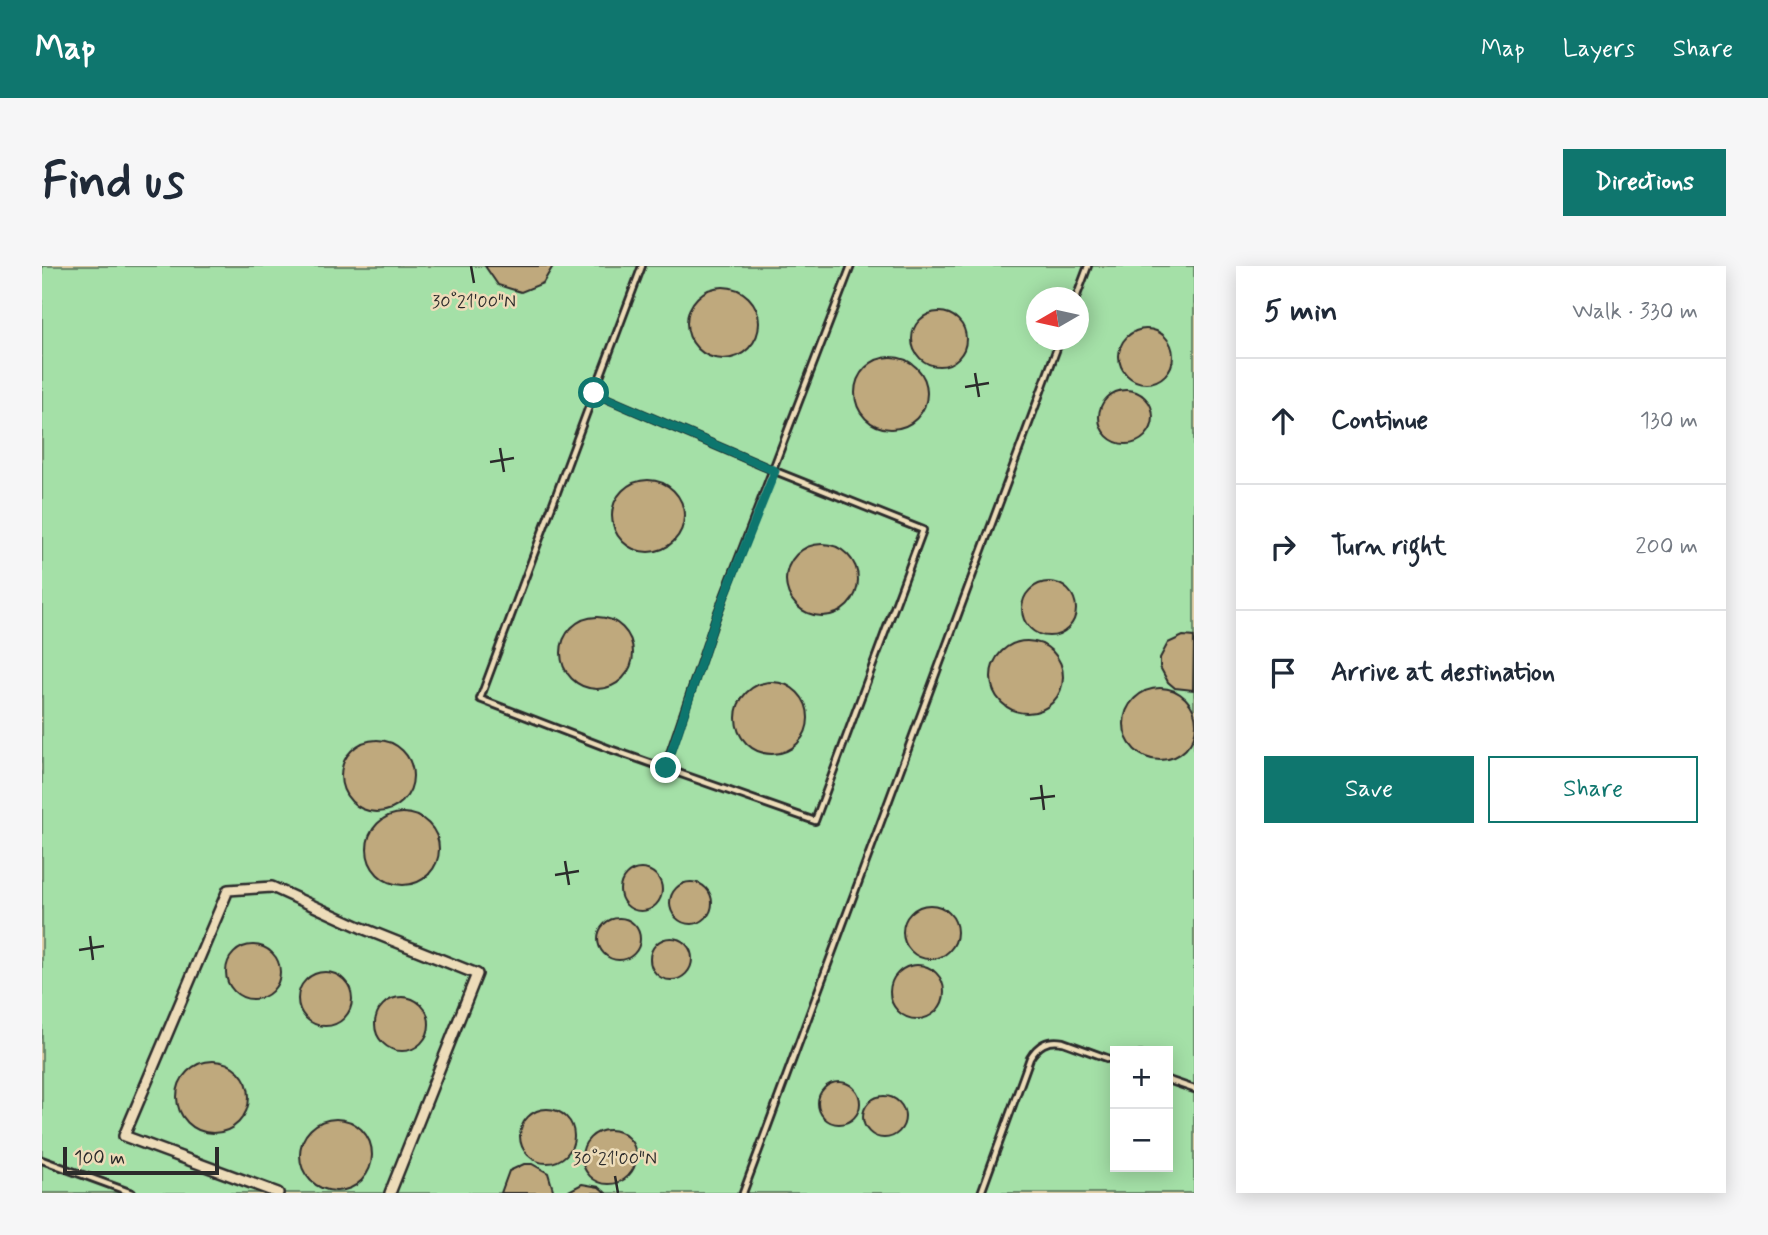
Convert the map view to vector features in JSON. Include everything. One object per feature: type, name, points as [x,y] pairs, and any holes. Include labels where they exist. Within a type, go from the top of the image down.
[{"type":"street","points":[[278,1193],[124,1136],[228,890],[272,887],[362,928],[477,974],[390,1193]]},
{"type":"lane","points":[[594,393],[775,471],[923,530],[816,821],[480,699],[594,393],[642,266]]},
{"type":"lane","points":[[666,768],[715,620],[775,471],[851,266]]},
{"type":"lane","points":[[1080,287],[1088,266]]},
{"type":"lane","points":[[743,1193],[1056,350]]},
{"type":"lane","points":[[981,1193],[1030,1058],[1039,1045],[1055,1040],[1110,1059]]},
{"type":"lane","points":[[1173,1082],[1194,1089]]},
{"type":"lane","points":[[42,1160],[132,1193]]},
{"type":"green space","points":[[42,266],[1194,266],[1194,1193],[42,1193]]},
{"type":"building","points":[[485,266],[553,266],[543,283],[521,292],[498,285]]},
{"type":"building","points":[[723,287],[743,293],[753,303],[759,323],[753,343],[743,353],[723,359],[703,353],[693,343],[687,323],[693,303],[703,293]]},
{"type":"building","points":[[939,312],[958,320],[966,339],[958,358],[939,366],[920,358],[912,339],[920,320]]},
{"type":"building","points":[[1146,329],[1165,337],[1173,356],[1165,375],[1146,383],[1127,375],[1119,356],[1127,337]]},
{"type":"building","points":[[891,357],[911,363],[921,373],[927,393],[921,413],[911,423],[891,429],[871,423],[861,413],[855,393],[861,373],[871,363]]},
{"type":"building","points":[[1126,390],[1145,398],[1153,417],[1145,436],[1126,444],[1107,436],[1099,417],[1107,398]]},
{"type":"building","points":[[648,480],[668,486],[678,496],[684,516],[678,536],[668,546],[648,552],[628,546],[618,536],[612,516],[618,496],[628,486]]},
{"type":"building","points":[[822,544],[842,550],[852,560],[858,580],[852,600],[842,610],[822,616],[802,610],[792,600],[786,580],[792,560],[802,550]]},
{"type":"building","points":[[1049,582],[1068,590],[1076,609],[1068,628],[1049,636],[1030,628],[1022,609],[1030,590]]},
{"type":"building","points":[[597,617],[617,623],[627,633],[633,653],[627,673],[617,683],[597,689],[577,683],[567,673],[561,653],[567,633],[577,623]]},
{"type":"building","points":[[1183,636],[1194,637],[1193,690],[1175,688],[1168,682],[1160,667],[1160,658],[1168,643]]},
{"type":"building","points":[[1027,641],[1047,647],[1057,657],[1063,677],[1057,697],[1047,707],[1027,713],[1007,707],[997,697],[991,677],[997,657],[1007,647]]},
{"type":"building","points":[[772,682],[792,688],[802,698],[808,718],[802,738],[792,748],[772,754],[752,748],[742,738],[736,718],[742,698],[752,688]]},
{"type":"building","points":[[1160,688],[1180,694],[1190,704],[1196,724],[1190,744],[1180,754],[1160,760],[1140,754],[1130,744],[1124,724],[1130,704],[1140,694]]},
{"type":"building","points":[[377,740],[397,746],[407,756],[413,776],[407,796],[397,806],[377,812],[357,806],[347,796],[341,776],[347,756],[357,746]]},
{"type":"building","points":[[403,813],[423,819],[433,829],[439,849],[433,869],[423,879],[403,885],[383,879],[373,869],[367,849],[373,829],[383,819]]},
{"type":"building","points":[[641,869],[656,875],[662,890],[656,905],[641,911],[626,905],[620,890],[626,875]]},
{"type":"building","points":[[691,882],[706,888],[712,903],[706,918],[691,924],[676,918],[670,903],[676,888]]},
{"type":"building","points":[[930,905],[949,913],[957,932],[949,951],[930,959],[911,951],[903,932],[911,913]]},
{"type":"building","points":[[619,918],[634,924],[640,939],[634,954],[619,960],[604,954],[598,939],[604,924]]},
{"type":"building","points":[[671,938],[686,944],[692,959],[686,974],[671,980],[656,974],[650,959],[656,944]]},
{"type":"building","points":[[253,945],[272,953],[280,972],[272,991],[253,999],[234,991],[226,972],[234,953]]},
{"type":"building","points":[[917,965],[936,973],[944,992],[936,1011],[917,1019],[898,1011],[890,992],[898,973]]},
{"type":"building","points":[[325,972],[344,980],[352,999],[344,1018],[325,1026],[306,1018],[298,999],[306,980]]},
{"type":"building","points":[[402,997],[421,1005],[429,1024],[421,1043],[402,1051],[383,1043],[375,1024],[383,1005]]},
{"type":"building","points":[[213,1061],[233,1067],[243,1077],[249,1097],[243,1117],[233,1127],[213,1133],[193,1127],[183,1117],[177,1097],[183,1077],[193,1067]]},
{"type":"building","points":[[839,1082],[854,1088],[860,1103],[854,1118],[839,1124],[824,1118],[818,1103],[824,1088]]},
{"type":"building","points":[[884,1096],[899,1102],[905,1117],[899,1132],[884,1138],[869,1132],[863,1117],[869,1102]]},
{"type":"building","points":[[547,1109],[566,1117],[574,1136],[566,1155],[547,1163],[528,1155],[520,1136],[528,1117]]},
{"type":"building","points":[[336,1119],[356,1125],[366,1135],[372,1155],[366,1175],[356,1185],[336,1191],[316,1185],[306,1175],[300,1155],[306,1135],[316,1125]]},
{"type":"building","points":[[609,1130],[628,1138],[636,1157],[628,1176],[609,1184],[590,1176],[582,1157],[590,1138]]},
{"type":"building","points":[[524,1164],[532,1164],[548,1173],[554,1193],[501,1193],[509,1171]]},
{"type":"building","points":[[582,1184],[599,1187],[606,1193],[565,1193]]},
{"type":"route","points":[[594,393],[775,471],[715,620],[666,768]]}]
